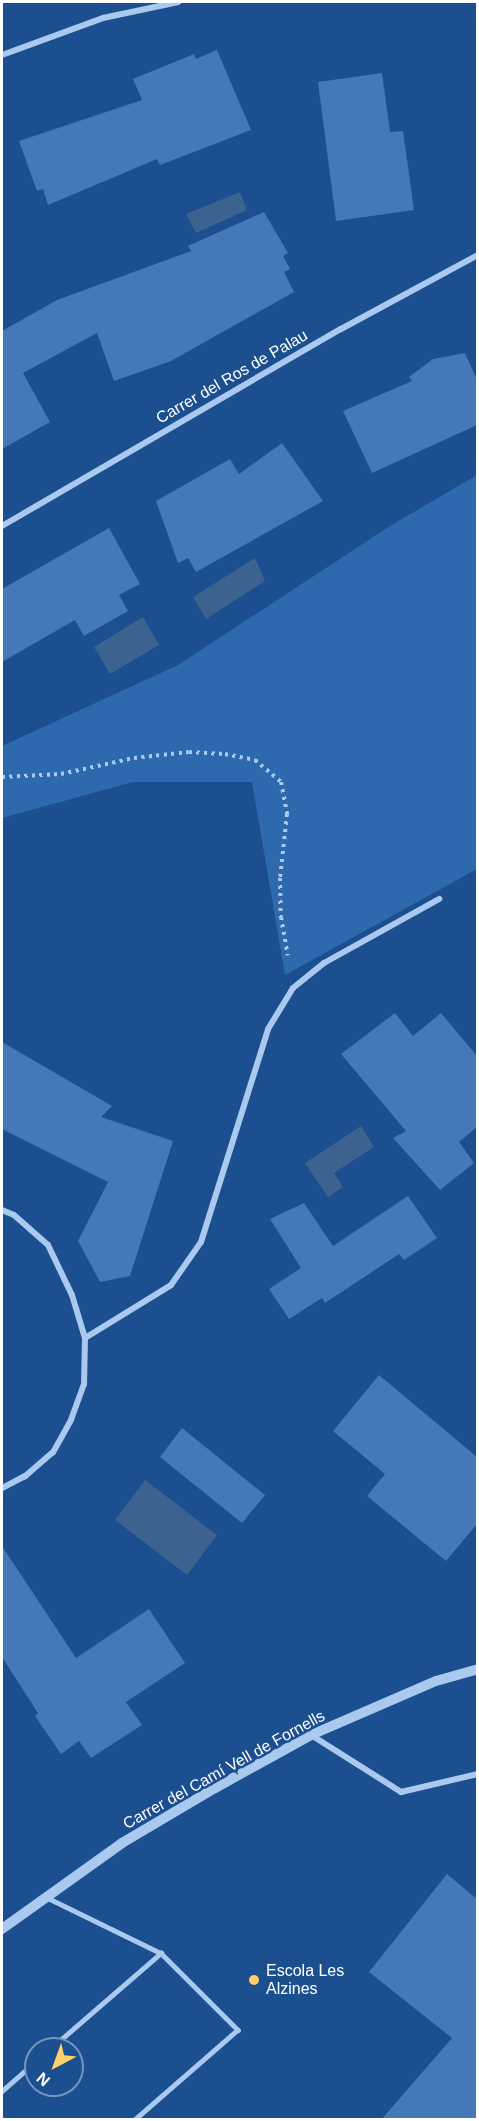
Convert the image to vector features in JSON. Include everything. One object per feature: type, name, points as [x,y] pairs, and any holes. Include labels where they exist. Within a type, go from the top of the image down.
[{"type":"street","points":[[2,55],[103,18],[178,2]]},
{"type":"street","name":"Carrer del Ros de Palau","points":[[2,526],[341,329],[477,255]]},
{"type":"street","points":[[85,1338],[171,1285],[201,1242],[268,1029],[293,988],[324,963],[439,899]]},
{"type":"street","points":[[2,1210],[14,1215],[48,1245],[72,1295],[85,1338],[84,1384],[71,1420],[53,1452],[25,1476],[2,1488]]},
{"type":"street","name":"Carrer del Camí Vell de Fornells","points":[[2,1929],[122,1843],[311,1736],[436,1681],[477,1669]]},
{"type":"street","points":[[311,1736],[401,1792],[477,1774]]},
{"type":"lane","points":[[46,1897],[161,1953],[238,2030],[135,2120]]},
{"type":"lane","points":[[64,2037],[161,1953]]},
{"type":"lane","points":[[2,2091],[24,2072]]},
{"type":"path","points":[[2,777],[61,774],[134,758],[189,752],[225,754],[255,760],[281,782],[287,814],[279,878],[281,917],[293,988]]},
{"type":"shaded area","points":[[240,192],[247,210],[196,233],[186,214]]},
{"type":"shaded area","points":[[477,475],[477,869],[285,975],[252,782],[133,782],[2,818],[2,746],[178,665],[390,526]]},
{"type":"shaded area","points":[[255,558],[265,581],[206,619],[193,597]]},
{"type":"shaded area","points":[[143,617],[159,645],[110,674],[94,647]]},
{"type":"shaded area","points":[[361,1126],[374,1147],[334,1173],[343,1187],[328,1197],[305,1163]]},
{"type":"shaded area","points":[[145,1480],[217,1535],[187,1575],[115,1520]]},
{"type":"building","points":[[217,50],[251,130],[160,165],[157,159],[48,205],[43,189],[37,191],[19,141],[142,100],[133,79],[194,54],[196,59]]},
{"type":"building","points":[[382,73],[390,132],[403,131],[414,210],[336,221],[318,82]]},
{"type":"building","points":[[264,212],[288,253],[283,256],[290,269],[284,272],[294,292],[171,361],[114,381],[97,333],[23,373],[50,422],[2,449],[2,331],[57,300],[191,251],[188,246]]},
{"type":"building","points":[[465,353],[477,380],[477,425],[372,473],[343,411],[412,381],[409,377],[433,359]]},
{"type":"building","points":[[282,443],[323,501],[196,572],[188,558],[178,563],[156,501],[230,459],[239,474]]},
{"type":"building","points":[[109,528],[140,584],[119,595],[128,611],[84,636],[75,620],[2,662],[2,589]]},
{"type":"building","points":[[395,1013],[413,1036],[441,1013],[477,1056],[477,1127],[459,1142],[474,1163],[440,1190],[393,1138],[406,1131],[341,1054]]},
{"type":"building","points":[[2,1042],[112,1106],[101,1117],[173,1141],[130,1276],[100,1282],[78,1241],[108,1182],[2,1129]]},
{"type":"building","points":[[408,1196],[437,1238],[404,1260],[399,1254],[325,1303],[322,1298],[289,1319],[269,1289],[301,1268],[270,1219],[304,1203],[333,1246]]},
{"type":"building","points":[[379,1375],[477,1457],[477,1524],[446,1561],[367,1496],[385,1474],[333,1431]]},
{"type":"building","points":[[182,1428],[265,1495],[242,1523],[160,1457]]},
{"type":"building","points":[[2,1546],[76,1658],[149,1609],[185,1663],[126,1702],[142,1725],[91,1758],[79,1741],[61,1754],[35,1716],[38,1713],[2,1657]]},
{"type":"building","points":[[447,1874],[477,1899],[477,2120],[381,2120],[452,2038],[369,1972]]},
{"type":"place","name":"Escola Les Alzines","points":[[254,1980]]}]
